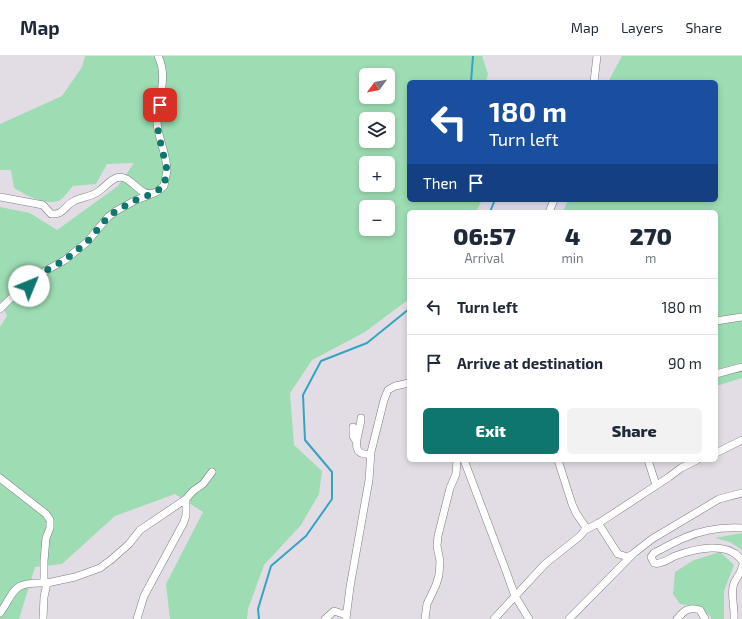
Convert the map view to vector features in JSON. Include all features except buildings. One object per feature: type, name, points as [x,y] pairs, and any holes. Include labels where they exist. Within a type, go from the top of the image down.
[{"type":"street","points":[[0,309],[45,271],[65,260],[87,242],[108,217],[116,211],[136,200],[154,193],[164,186],[167,170],[157,122],[163,77],[158,56]]},
{"type":"street","points":[[594,80],[597,56]]},
{"type":"street","points":[[0,197],[43,205],[51,214],[54,215],[66,209],[72,202],[100,191],[108,183],[117,178],[123,177],[146,193],[154,193]]},
{"type":"street","points":[[718,321],[742,317]]},
{"type":"street","points":[[718,373],[742,367]]},
{"type":"street","points":[[325,619],[334,611],[346,617],[369,480],[371,454],[386,394],[388,390],[395,386],[407,383]]},
{"type":"street","points":[[356,442],[361,418]]},
{"type":"street","points":[[353,427],[353,436],[360,453],[365,455],[371,454]]},
{"type":"street","points":[[718,452],[742,440]]},
{"type":"street","points":[[425,619],[427,604],[439,575],[440,561],[437,546],[438,536],[450,488],[456,474],[457,462]]},
{"type":"street","points":[[465,462],[506,570],[514,596],[529,619]]},
{"type":"street","points":[[559,462],[572,504],[576,513],[587,529]]},
{"type":"street","points":[[649,462],[656,485]]},
{"type":"street","points":[[494,619],[545,564],[587,529],[598,524],[681,468],[693,462]]},
{"type":"street","points":[[0,613],[7,604],[16,587],[22,584],[45,583],[75,577],[100,568],[129,544],[140,530],[186,499],[193,491],[203,484],[212,472]]},
{"type":"street","points":[[0,478],[46,514],[50,520],[50,528],[46,538],[44,561],[45,583],[43,619]]},
{"type":"street","points":[[569,619],[631,555],[652,539],[719,499],[742,493]]},
{"type":"street","points":[[137,619],[144,596],[184,522],[186,515],[186,499]]},
{"type":"street","points":[[598,524],[618,554],[617,571]]},
{"type":"street","points":[[742,528],[731,528],[698,533],[684,538],[654,553],[651,557],[654,563],[657,564],[674,556],[711,548],[730,551],[738,555],[742,561]]},
{"type":"street","points":[[618,554],[628,557],[631,555]]},
{"type":"street","points":[[734,619],[733,586],[741,572],[742,567]]},
{"type":"street","points":[[676,619],[687,609],[693,608],[700,610],[705,619]]},
{"type":"green space","points":[[85,56],[482,56],[488,74],[486,80],[407,80],[407,202],[481,202],[477,210],[407,210],[407,300],[365,332],[312,360],[290,393],[294,445],[322,471],[319,494],[301,525],[264,565],[248,609],[247,619],[170,619],[166,584],[203,512],[175,494],[115,516],[62,564],[35,567],[19,619],[0,619],[0,327],[7,316],[0,301],[0,207],[30,213],[57,230],[118,186],[134,163],[107,164],[96,184],[73,186],[60,200],[54,202],[42,201],[30,197],[14,188],[11,170],[0,170],[0,124],[62,96],[82,67]]},
{"type":"green space","points":[[622,56],[742,56],[742,378],[718,385],[718,210],[564,210],[567,202],[718,202],[718,80],[609,80]]},
{"type":"green space","points":[[742,533],[742,550],[730,542],[715,538]]},
{"type":"green space","points":[[720,552],[734,565],[724,591],[724,619],[711,619],[711,617],[698,607],[680,604],[673,594],[675,572],[694,560]]},
{"type":"waterway","points":[[471,80],[473,56]]},
{"type":"waterway","points":[[491,210],[494,202]]},
{"type":"waterway","points":[[259,619],[258,609],[271,566],[306,536],[332,499],[332,472],[305,440],[303,395],[321,361],[367,343],[407,311]]},
{"type":"route","points":[[29,286],[45,271],[65,260],[87,242],[108,217],[116,211],[136,200],[154,193],[164,186],[167,170],[157,122],[160,105]]}]
